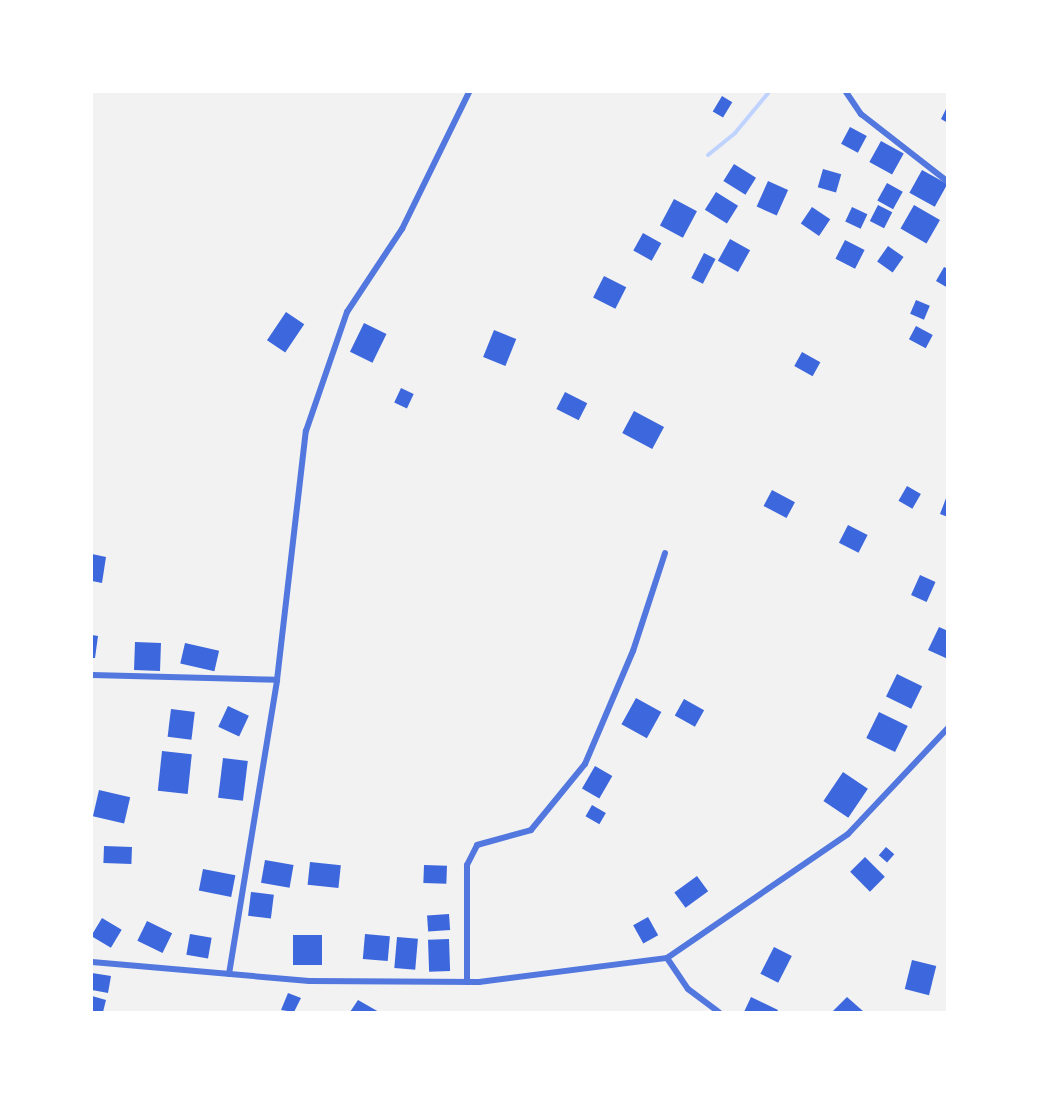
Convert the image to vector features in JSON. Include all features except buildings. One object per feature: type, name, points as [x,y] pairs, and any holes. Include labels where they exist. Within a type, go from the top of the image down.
[{"type":"street","points":[[229,974],[277,680],[306,431],[347,312],[402,229],[469,92]]},
{"type":"street","points":[[846,92],[861,114],[948,182]]},
{"type":"street","points":[[467,982],[467,865],[477,846],[531,830],[585,764],[633,651],[665,553]]},
{"type":"street","points":[[92,675],[277,680]]},
{"type":"street","points":[[92,962],[229,974],[467,982],[667,958],[848,834],[948,728]]},
{"type":"street","points":[[667,958],[688,989],[719,1012]]},
{"type":"waterway","points":[[708,155],[735,133],[769,92]]}]
